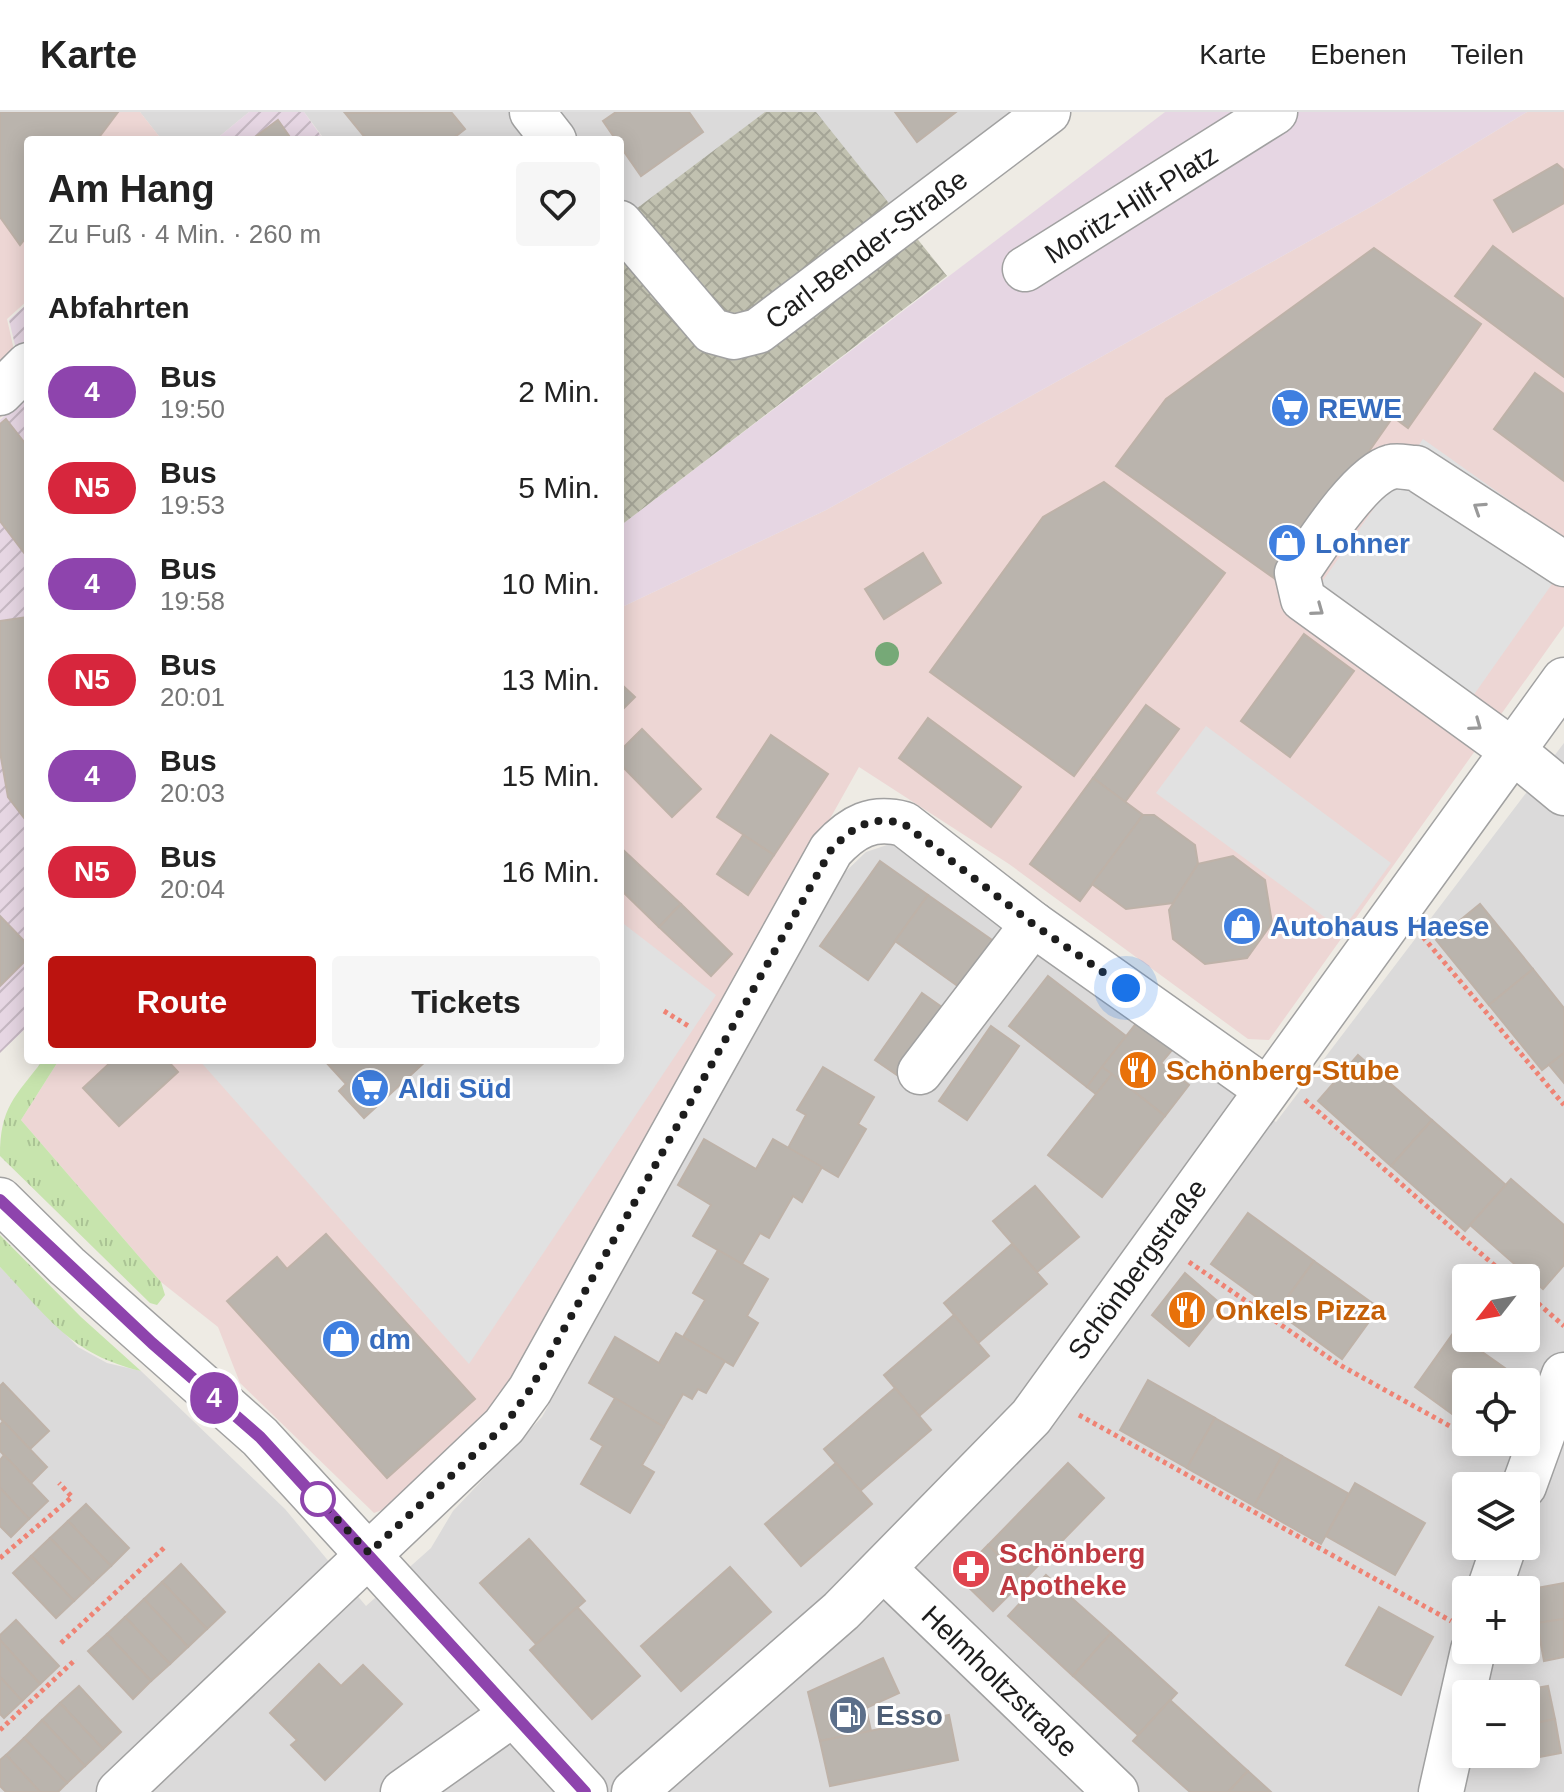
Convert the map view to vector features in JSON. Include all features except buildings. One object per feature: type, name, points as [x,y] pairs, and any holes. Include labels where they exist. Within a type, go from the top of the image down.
[{"type":"street","points":[[532,112],[551,136]]},
{"type":"street","name":"Carl-Bender-Straße","points":[[624,228],[712,331],[734,337],[758,331],[1048,112]]},
{"type":"street","name":"Moritz-Hilf-Platz","points":[[1025,269],[1275,112]]},
{"type":"street","points":[[0,393],[24,369]]},
{"type":"street","points":[[1564,564],[1416,468],[1391,467],[1373,479],[1333,520],[1297,573],[1303,599],[1513,751],[1564,793]]},
{"type":"street","name":"Schönbergstraße","points":[[634,1792],[745,1698],[884,1569],[1031,1417],[1564,680]]},
{"type":"street","points":[[119,1792],[504,1426],[530,1390],[831,850],[845,834],[870,821],[885,819],[904,824],[1033,924],[1272,1082]]},
{"type":"street","points":[[920,1072],[1033,924]]},
{"type":"street","points":[[0,1200],[161,1352],[260,1437],[585,1792]]},
{"type":"street","points":[[1529,1472],[1564,1375]]},
{"type":"street","name":"Helmholtzstraße","points":[[884,1569],[1116,1792]]},
{"type":"street","points":[[1441,1792],[1459,1664]]},
{"type":"street","points":[[403,1792],[513,1714]]},
{"type":"path","points":[[1398,908],[1564,1105]]},
{"type":"path","points":[[1272,1082],[1492,1264]]},
{"type":"path","points":[[1157,1241],[1338,1364],[1452,1427]]},
{"type":"path","points":[[1540,1305],[1564,1326]]},
{"type":"path","points":[[1045,1396],[1452,1630]]},
{"type":"path","points":[[0,1558],[72,1497],[59,1483]]},
{"type":"path","points":[[61,1643],[166,1546]]},
{"type":"path","points":[[0,1730],[76,1659]]},
{"type":"shaded area","points":[[0,112],[140,112],[159,136],[24,136],[24,304],[7,319],[24,395],[0,418]]},
{"type":"shaded area","points":[[140,112],[249,112],[220,136],[159,136]]},
{"type":"shaded area","points":[[249,112],[304,112],[321,136],[220,136]]},
{"type":"shaded area","points":[[304,112],[1024,112],[624,443],[624,136],[322,136]]},
{"type":"shaded area","points":[[765,112],[816,112],[947,276],[624,523],[624,218]]},
{"type":"shaded area","points":[[1165,112],[1527,112],[1374,205],[826,510],[624,606],[624,523]]},
{"type":"shaded area","points":[[1527,112],[1564,112],[1564,626],[1269,1040],[1248,1039],[1009,864],[859,767],[519,1373],[493,1411],[400,1503],[374,1513],[240,1383],[218,1327],[161,1282],[21,1120],[56,1064],[624,1064],[624,606],[826,510],[1374,205]]},
{"type":"shaded area","points":[[24,307],[24,382],[9,320]]},
{"type":"shaded area","points":[[24,398],[24,1030],[0,1053],[0,420]]},
{"type":"shaded area","points":[[1423,439],[1564,539],[1564,567],[1456,720],[1302,610]]},
{"type":"shaded area","points":[[1206,726],[1391,863],[1342,930],[1156,793]]},
{"type":"shaded area","points":[[1564,743],[1564,1792],[0,1792],[0,1267],[78,1347],[107,1363],[141,1371],[285,1509],[366,1606],[431,1548],[453,1511],[542,1417],[842,875],[866,852],[890,844],[904,850],[1212,1071],[1276,1122]]},
{"type":"shaded area","points":[[624,924],[716,995],[469,1364],[203,1064],[328,1064],[346,1084],[339,1091],[364,1118],[423,1064],[624,1064]]},
{"type":"green space","points":[[40,1064],[56,1064],[21,1120],[161,1282],[165,1295],[157,1305],[150,1303],[0,1156],[6,1114]]},
{"type":"green space","points":[[0,1235],[81,1317],[141,1371],[96,1355],[47,1317],[0,1267]]},
{"type":"bus line","name":"4","points":[[0,1200],[67,1266],[260,1437],[585,1792]]},
{"type":"place","name":"REWE","points":[[1290,408]]},
{"type":"place","name":"Lohner","points":[[1287,543]]},
{"type":"place","name":"Autohaus Haese","points":[[1242,926]]},
{"type":"place","name":"Schönberg-Stube","points":[[1138,1070]]},
{"type":"place","name":"Aldi Süd","points":[[370,1088]]},
{"type":"place","name":"Onkels Pizza","points":[[1187,1310]]},
{"type":"place","name":"dm","points":[[341,1339]]},
{"type":"place","name":"Schönberg Apotheke","points":[[971,1569]]},
{"type":"place","name":"Esso","points":[[848,1715]]},
{"type":"route","points":[[318,1499],[369,1553],[504,1426],[530,1390],[831,850],[845,834],[870,821],[885,819],[904,824],[1033,924],[1126,988]]}]
